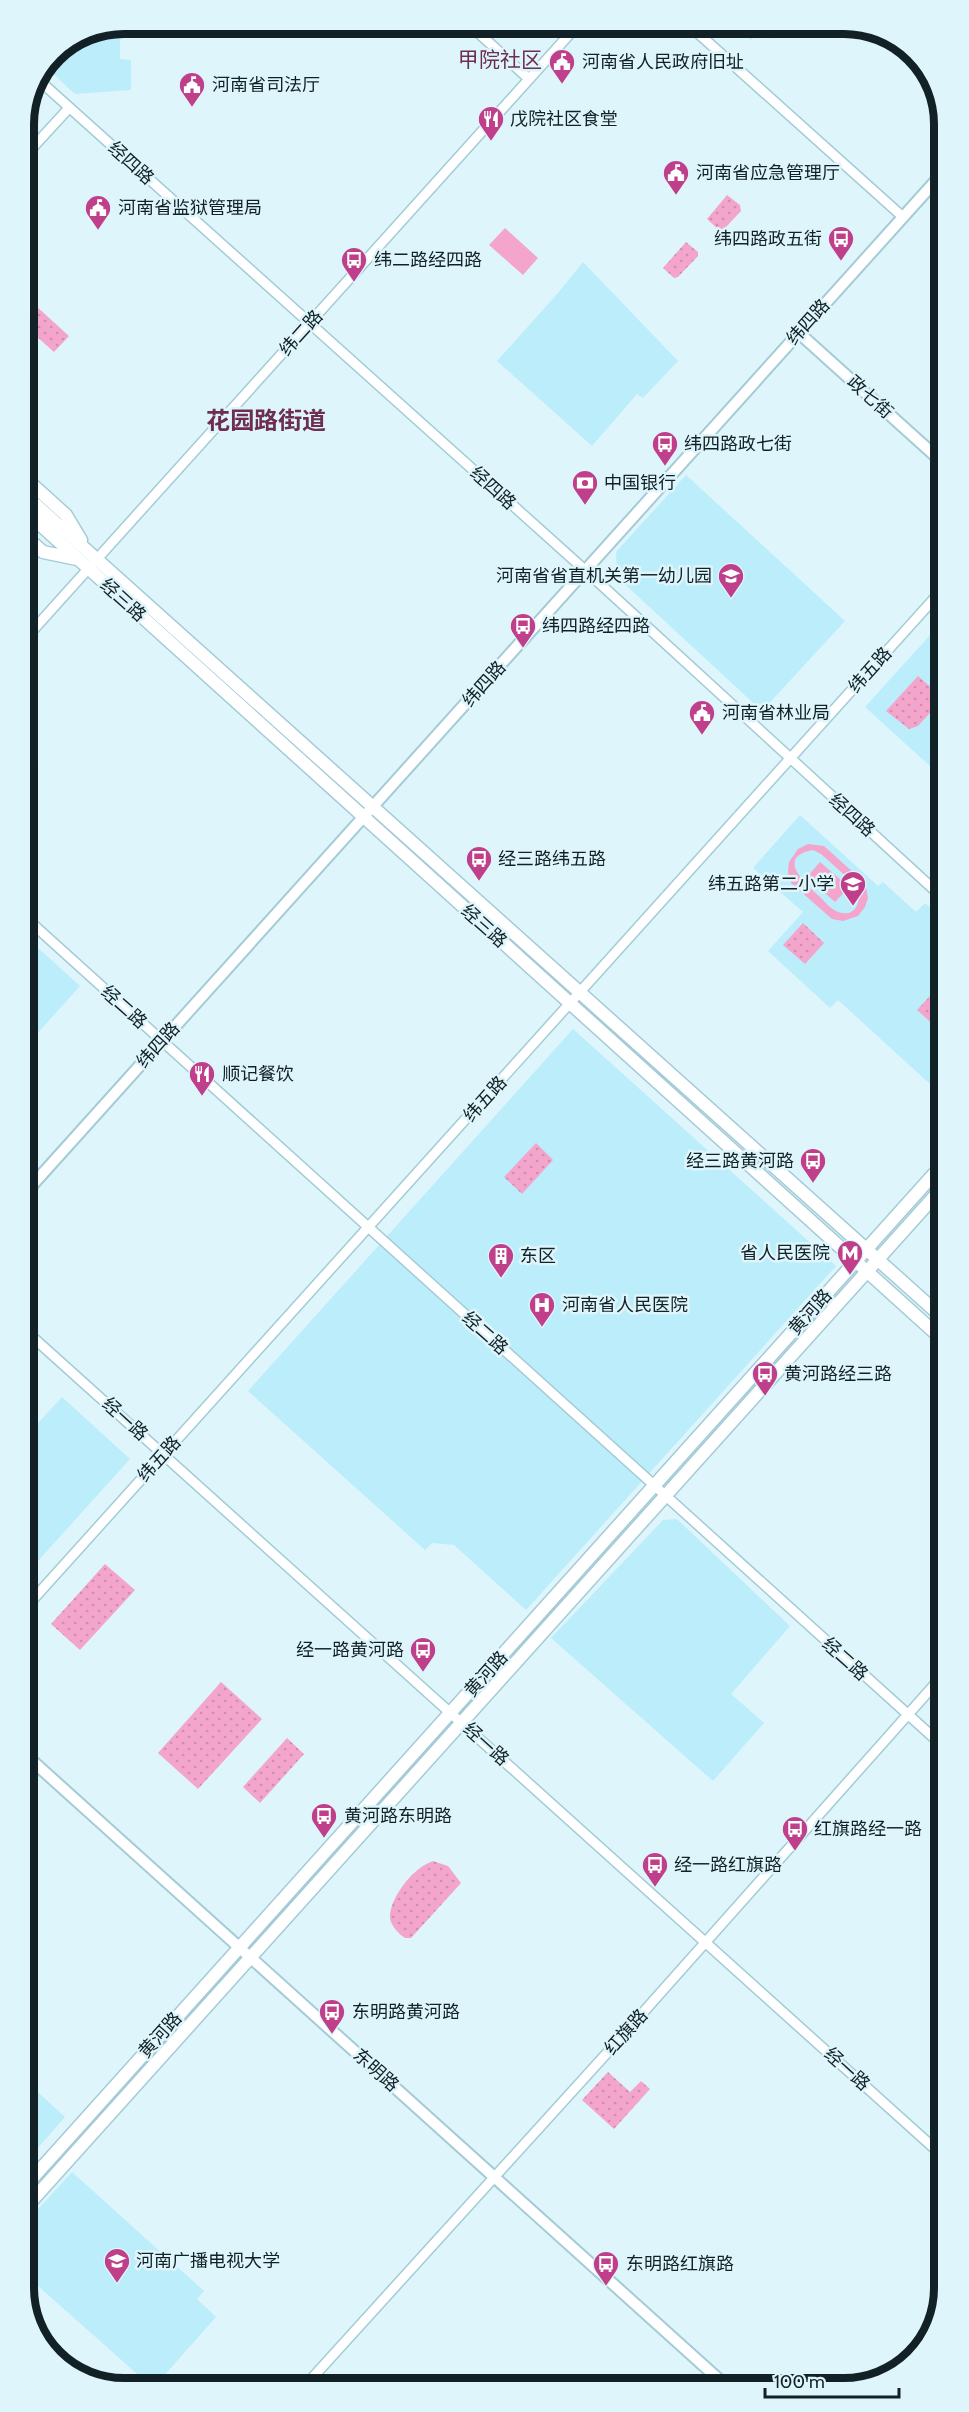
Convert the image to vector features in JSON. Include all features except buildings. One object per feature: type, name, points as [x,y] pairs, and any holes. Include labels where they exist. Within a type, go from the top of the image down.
[{"type":"main road","points":[[35,487],[66,515],[83,555],[43,552],[35,545]]},
{"type":"main road","name":"经三路","points":[[35,505],[93,565],[363,817],[934,1332]]},
{"type":"main road","name":"经三路","points":[[35,518],[83,555]]},
{"type":"main road","name":"经三路","points":[[93,565],[373,806],[934,1310]]},
{"type":"main road","name":"黄河路","points":[[34,2176],[934,1174]]},
{"type":"main road","name":"黄河路","points":[[34,2198],[934,1197]]},
{"type":"street","points":[[480,34],[529,79]]},
{"type":"street","name":"纬二路","points":[[35,628],[569,35]]},
{"type":"street","points":[[700,35],[903,217]]},
{"type":"street","name":"经四路","points":[[44,85],[585,570],[934,890]]},
{"type":"street","points":[[35,145],[69,108]]},
{"type":"street","name":"纬四路","points":[[35,1183],[934,183]]},
{"type":"street","name":"政七街","points":[[799,333],[934,454]]},
{"type":"street","name":"纬五路","points":[[34,1598],[934,599]]},
{"type":"street","name":"经二路","points":[[35,926],[934,1738]]},
{"type":"street","name":"经一路","points":[[34,1339],[934,2148]]},
{"type":"street","name":"红旗路","points":[[312,2377],[706,1942],[934,1685]]},
{"type":"street","name":"东明路","points":[[34,1763],[717,2378]]},
{"type":"shaded area","points":[[120,34],[120,59],[131,60],[131,90],[75,94],[52,72],[53,70],[65,57],[90,41]]},
{"type":"shaded area","points":[[746,35],[756,35],[751,40]]},
{"type":"shaded area","points":[[727,195],[740,205],[741,211],[724,229],[719,230],[707,219]]},
{"type":"shaded area","points":[[505,228],[538,258],[523,275],[489,245]]},
{"type":"shaded area","points":[[686,242],[698,252],[698,256],[678,277],[674,278],[663,268]]},
{"type":"shaded area","points":[[583,262],[678,361],[643,398],[637,394],[592,446],[497,361]]},
{"type":"shaded area","points":[[35,305],[69,336],[54,352],[35,335]]},
{"type":"shaded area","name":"河南省省直机关第一幼儿园","points":[[686,475],[845,621],[762,711],[617,577],[616,552]]},
{"type":"shaded area","points":[[934,631],[934,770],[865,707]]},
{"type":"shaded area","points":[[918,676],[934,690],[934,709],[918,726],[909,729],[886,711]]},
{"type":"shaded area","name":"纬五路第二小学","points":[[800,815],[878,886],[883,882],[916,912],[925,903],[934,911],[934,1088],[838,1000],[830,1008],[768,951],[803,912],[753,868]]},
{"type":"shaded area","points":[[808,844],[824,846],[865,883],[868,898],[858,916],[843,921],[832,919],[791,883],[788,872],[789,862],[798,849]],"holes":[[[813,850],[821,854],[858,887],[858,901],[852,912],[842,913],[832,909],[796,871],[796,858],[802,853]]]},
{"type":"shaded area","points":[[820,862],[849,887],[835,902],[807,877]]},
{"type":"shaded area","points":[[803,923],[824,943],[805,964],[783,945]]},
{"type":"shaded area","points":[[35,945],[80,986],[35,1036]]},
{"type":"shaded area","points":[[934,992],[934,1025],[917,1010]]},
{"type":"shaded area","name":"河南省人民医院","points":[[573,1029],[836,1266],[526,1610],[454,1545],[432,1543],[425,1550],[248,1391]]},
{"type":"shaded area","points":[[536,1143],[553,1160],[522,1194],[504,1177]]},
{"type":"shaded area","points":[[62,1397],[130,1459],[34,1565],[34,1427]]},
{"type":"shaded area","points":[[677,1519],[790,1626],[731,1694],[764,1723],[713,1781],[551,1638],[663,1520]]},
{"type":"shaded area","points":[[105,1564],[135,1590],[80,1650],[51,1624]]},
{"type":"shaded area","points":[[221,1682],[262,1719],[198,1789],[158,1753]]},
{"type":"shaded area","points":[[287,1738],[304,1754],[260,1803],[243,1787]]},
{"type":"shaded area","points":[[433,1861],[448,1866],[461,1883],[411,1938],[405,1938],[392,1925],[390,1915],[392,1907],[399,1891],[412,1875]]},
{"type":"shaded area","points":[[608,2072],[630,2092],[641,2081],[650,2089],[614,2129],[582,2100]]},
{"type":"shaded area","points":[[34,2089],[65,2117],[34,2152]]},
{"type":"shaded area","name":"河南广播电视大学","points":[[72,2172],[204,2291],[197,2299],[216,2317],[163,2377],[141,2377],[34,2282],[34,2213]]},
{"type":"place","name":"河南省人民政府旧址","points":[[562,85]]},
{"type":"place","name":"河南省司法厅","points":[[192,108]]},
{"type":"place","name":"戊院社区食堂","points":[[491,142]]},
{"type":"place","name":"河南省应急管理厅","points":[[676,196]]},
{"type":"place","name":"河南省监狱管理局","points":[[98,231]]},
{"type":"place","name":"纬四路政五街","points":[[841,262]]},
{"type":"place","name":"纬二路经四路","points":[[354,283]]},
{"type":"place","name":"纬四路政七街","points":[[665,467]]},
{"type":"place","name":"中国银行","points":[[585,506]]},
{"type":"place","name":"河南省省直机关第一幼儿园","points":[[731,599]]},
{"type":"place","name":"纬四路经四路","points":[[523,649]]},
{"type":"place","name":"河南省林业局","points":[[702,736]]},
{"type":"place","name":"经三路纬五路","points":[[479,882]]},
{"type":"place","name":"纬五路第二小学","points":[[853,907]]},
{"type":"place","name":"顺记餐饮","points":[[202,1097]]},
{"type":"place","name":"经三路黄河路","points":[[813,1184]]},
{"type":"place","name":"省人民医院","points":[[850,1276]]},
{"type":"place","name":"东区","points":[[501,1279]]},
{"type":"place","name":"河南省人民医院","points":[[542,1328]]},
{"type":"place","name":"黄河路经三路","points":[[765,1397]]},
{"type":"place","name":"经一路黄河路","points":[[423,1673]]},
{"type":"place","name":"黄河路东明路","points":[[324,1839]]},
{"type":"place","name":"红旗路经一路","points":[[795,1852]]},
{"type":"place","name":"经一路红旗路","points":[[655,1888]]},
{"type":"place","name":"东明路黄河路","points":[[332,2035]]},
{"type":"place","name":"河南广播电视大学","points":[[117,2284]]},
{"type":"place","name":"东明路红旗路","points":[[606,2287]]},
{"type":"district","name":"甲院社区","points":[[500,59]]},
{"type":"district","name":"花园路街道","points":[[266,420]]}]
